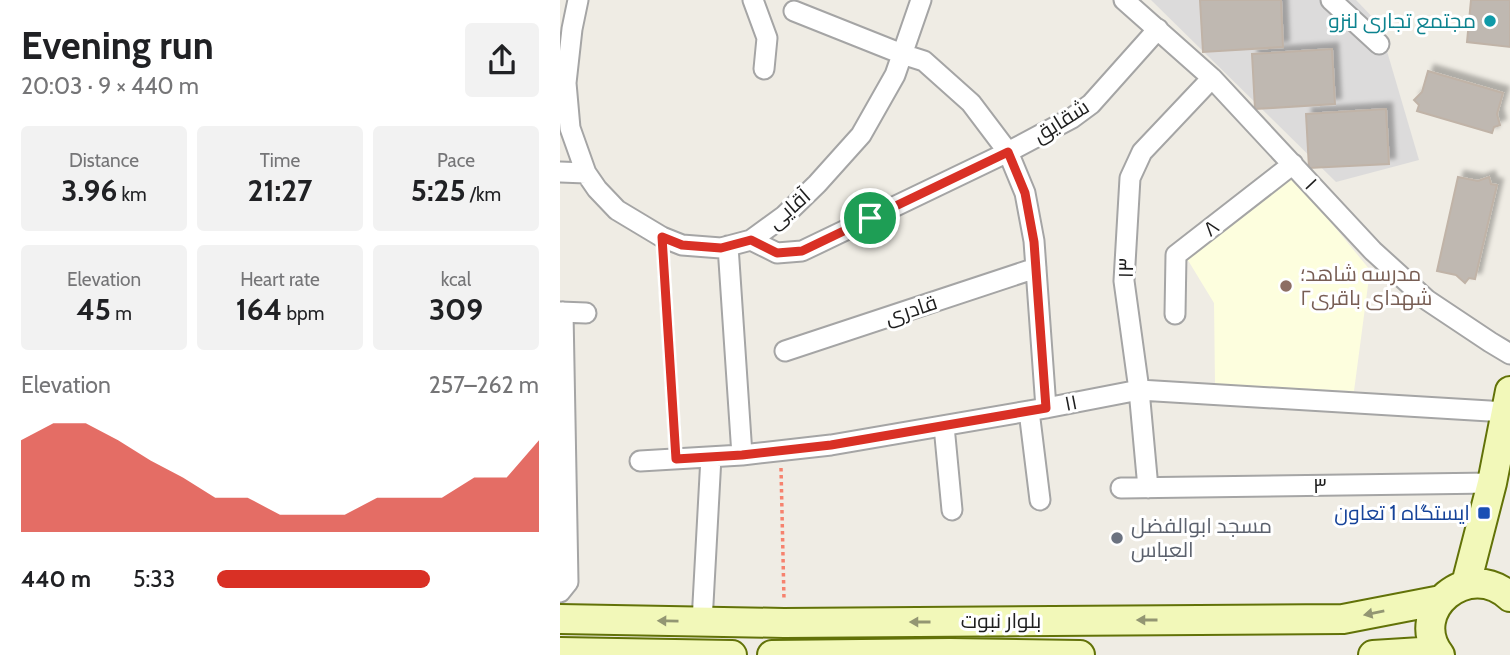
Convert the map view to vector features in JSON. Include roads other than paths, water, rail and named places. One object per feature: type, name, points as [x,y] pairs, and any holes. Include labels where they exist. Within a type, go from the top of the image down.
[{"type":"main road","points":[[1466,584],[1492,483],[1508,402]]},
{"type":"main road","points":[[1373,655],[1439,653],[1433,641],[1432,620],[1435,609],[1452,590],[1466,584],[1492,585],[1510,597]]},
{"type":"main road","name":"بلوار نبوت","points":[[560,618],[784,623],[1343,619],[1441,600]]},
{"type":"main road","points":[[560,652],[732,655]]},
{"type":"main road","name":"بلوار نبوت","points":[[772,655],[1080,655]]},
{"type":"street","name":"آقایی","points":[[578,0],[566,83],[570,128],[586,173],[617,210],[662,237],[682,245],[721,248],[751,240],[784,216],[861,135],[895,75],[921,0]]},
{"type":"street","points":[[753,0],[767,38],[764,69]]},
{"type":"street","name":"۱","points":[[1124,0],[1212,78],[1373,251],[1427,300],[1510,354]]},
{"type":"street","points":[[1331,0],[1379,44]]},
{"type":"street","points":[[794,11],[924,61],[971,103],[1008,152],[1025,193],[1037,268],[1040,500]]},
{"type":"street","name":"شقایق","points":[[751,240],[777,253],[802,251],[1008,152],[1072,118],[1091,104],[1158,29]]},
{"type":"street","name":"۱۳","points":[[1148,488],[1139,390],[1124,281],[1130,178],[1142,152],[1212,78]]},
{"type":"street","name":"۸","points":[[1175,314],[1176,255],[1293,164]]},
{"type":"street","points":[[560,172],[586,173]]},
{"type":"street","points":[[728,246],[742,455]]},
{"type":"street","name":"قادری","points":[[785,351],[1037,268]]},
{"type":"street","points":[[560,592],[568,582],[562,312],[586,313]]},
{"type":"street","name":"۱۱","points":[[639,461],[742,455],[831,445],[1139,390],[1508,402]]},
{"type":"street","points":[[944,426],[952,510]]},
{"type":"street","points":[[702,622],[711,457]]},
{"type":"street","name":"۳","points":[[1121,488],[1492,483]]},
{"type":"lane","points":[[662,237],[676,459]]},
{"type":"place","name":"مجتمع تجاری لنزو","points":[[1490,21]]},
{"type":"place","name":"مدرسه شاهد؛ شهدای باقری۲","points":[[1286,286]]},
{"type":"place","name":"ایستگاه 1 تعاون","points":[[1484,513]]},
{"type":"place","name":"مسجد ابوالفضل العباس","points":[[1117,538]]}]
